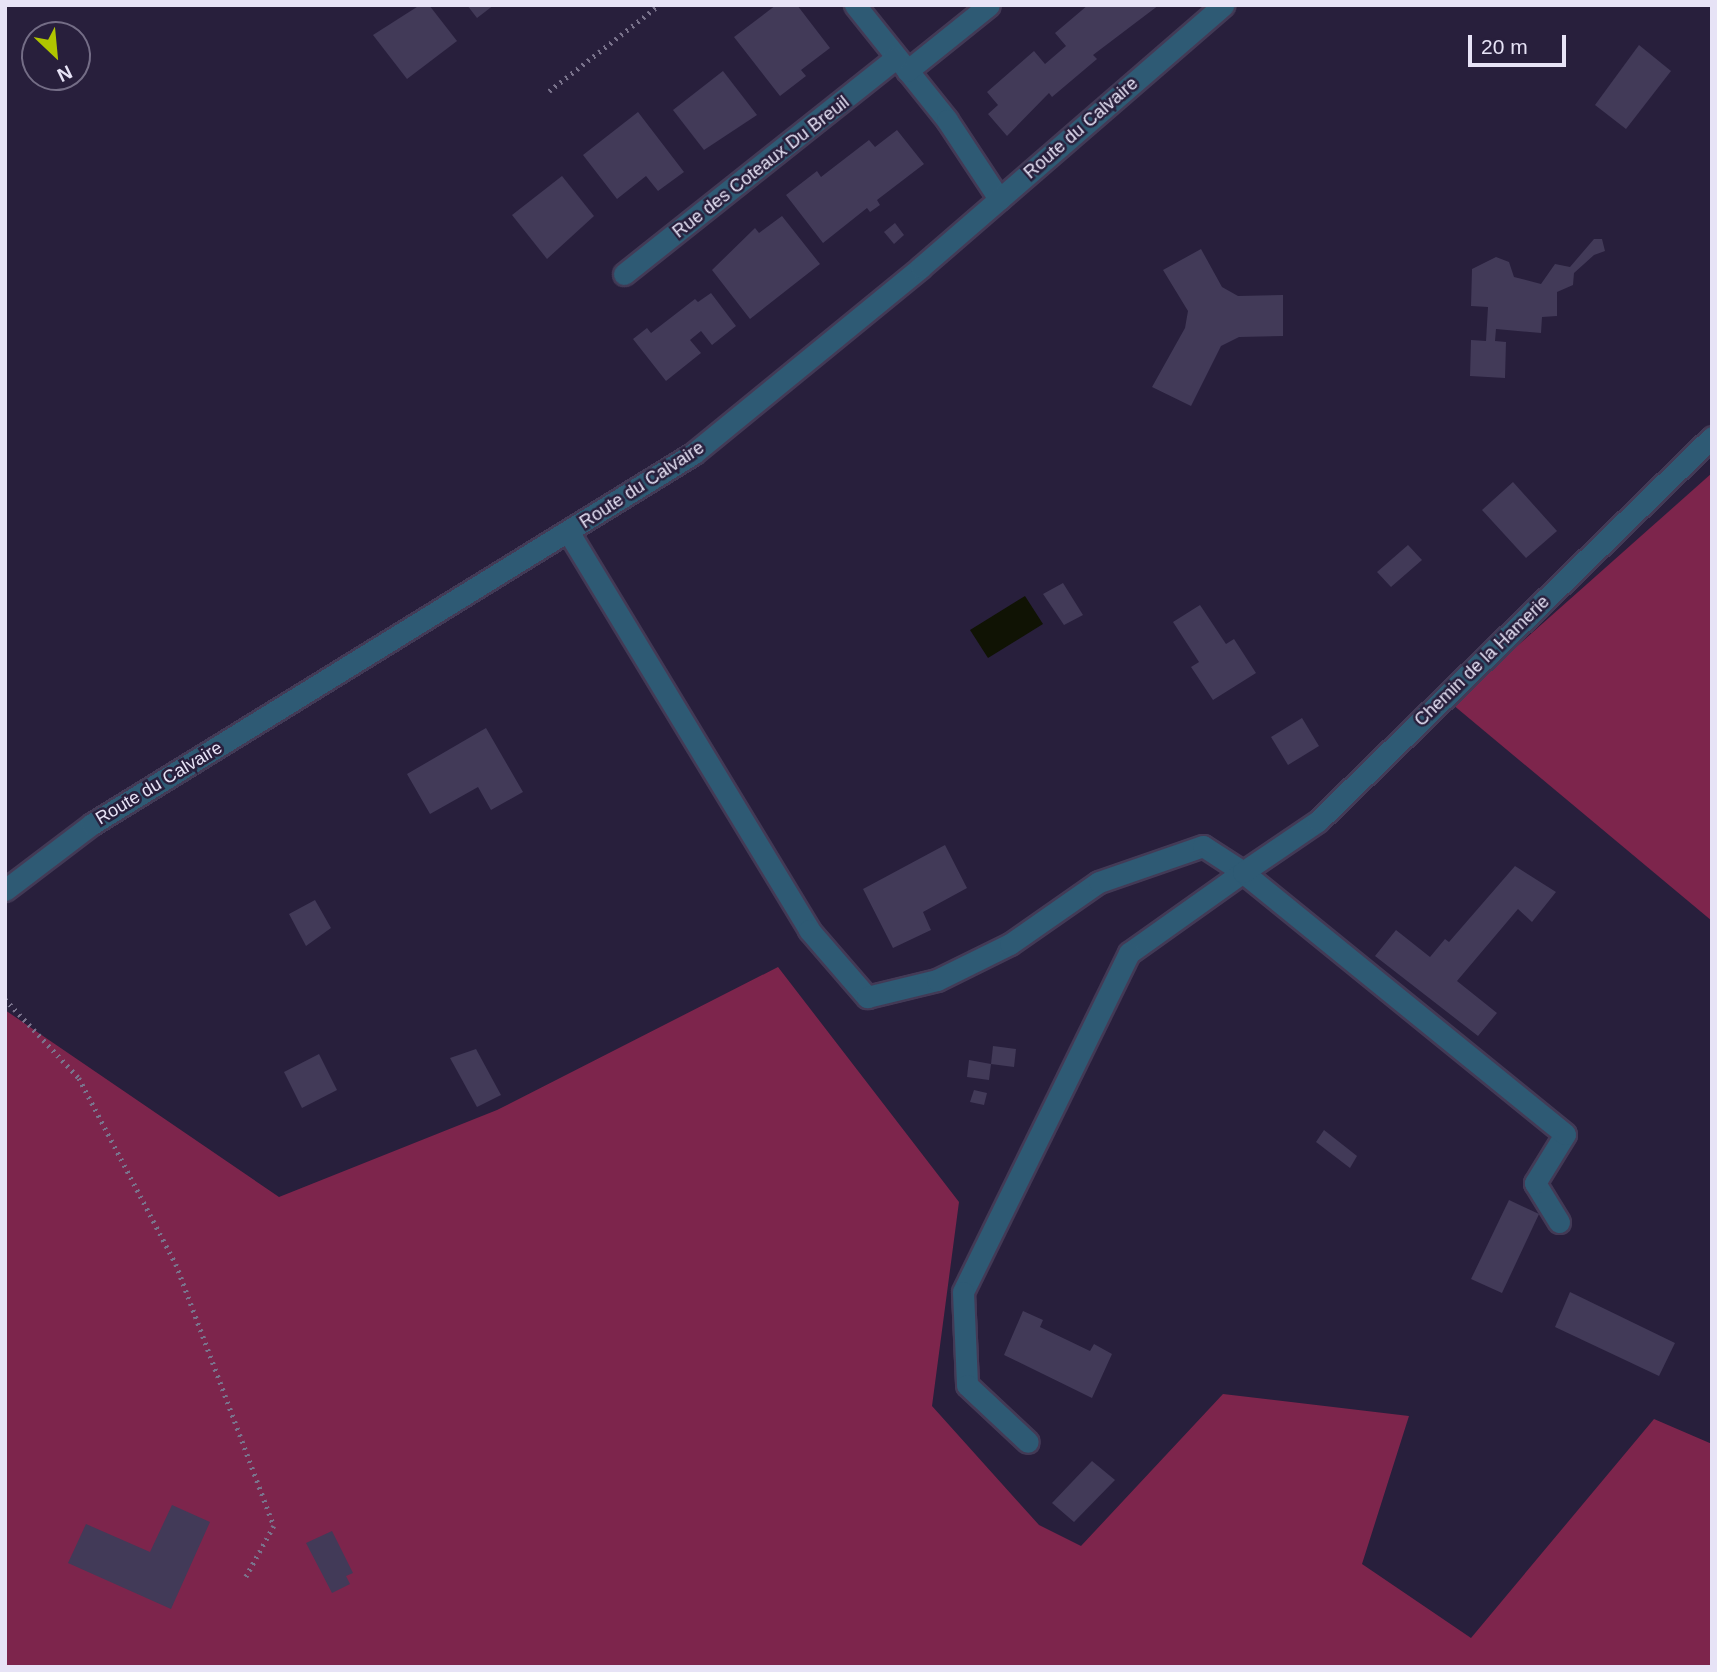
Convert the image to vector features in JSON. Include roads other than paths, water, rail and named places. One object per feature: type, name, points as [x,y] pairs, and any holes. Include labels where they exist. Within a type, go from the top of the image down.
[{"type":"street","points":[[855,5],[947,120],[999,199]]},
{"type":"street","name":"Rue des Coteaux Du Breuil","points":[[624,274],[902,64],[989,5]]},
{"type":"street","name":"Route du Calvaire","points":[[5,890],[92,824],[569,533],[694,453],[999,199],[1223,5]]},
{"type":"street","name":"Chemin de la Hamerie","points":[[1028,1442],[967,1385],[963,1292],[1129,953],[1318,821],[1712,437]]},
{"type":"street","points":[[569,533],[809,930],[867,997],[937,980],[1010,944],[1099,882],[1203,846],[1243,872],[1565,1134],[1535,1183],[1559,1222]]}]
